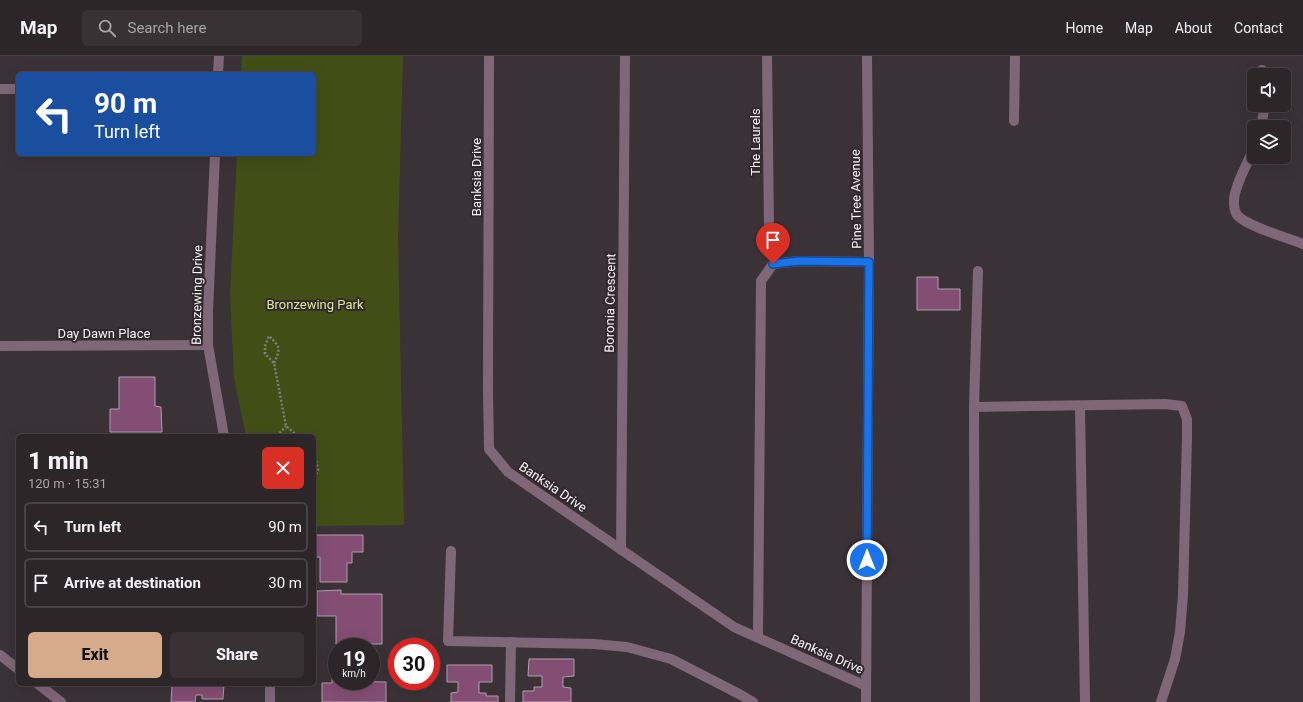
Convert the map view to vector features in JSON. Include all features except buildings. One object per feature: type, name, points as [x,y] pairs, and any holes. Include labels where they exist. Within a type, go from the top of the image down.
[{"type":"street","points":[[218,72],[219,56]]},
{"type":"street","name":"Banksia Drive","points":[[489,56],[489,449],[508,472],[734,628],[758,637],[866,686]]},
{"type":"street","name":"Boronia Crescent","points":[[621,550],[625,56]]},
{"type":"street","name":"The Laurels","points":[[767,56],[769,228]]},
{"type":"street","name":"Pine Tree Avenue","points":[[866,702],[869,262],[867,56]]},
{"type":"street","points":[[1014,121],[1015,56]]},
{"type":"street","points":[[0,89],[16,89]]},
{"type":"street","name":"Bronzewing Drive","points":[[215,156],[208,310],[208,345],[224,434]]},
{"type":"street","points":[[1247,164],[1235,191],[1235,210],[1238,216],[1255,226],[1303,244]]},
{"type":"street","points":[[758,637],[761,281],[773,264],[799,261],[869,262]]},
{"type":"street","points":[[975,702],[974,407],[978,271]]},
{"type":"street","name":"Day Dawn Place","points":[[0,346],[208,345]]},
{"type":"street","points":[[974,407],[1080,407],[1165,404],[1182,406],[1187,419],[1183,595],[1176,659],[1161,702]]},
{"type":"street","points":[[1080,407],[1085,702]]},
{"type":"street","points":[[451,551],[448,641],[594,644],[627,647],[671,659],[753,702]]},
{"type":"street","points":[[510,702],[511,642]]},
{"type":"street","points":[[0,655],[16,667]]},
{"type":"street","points":[[41,686],[61,702]]},
{"type":"street","points":[[270,686],[270,702]]},
{"type":"path","points":[[274,363],[279,352],[278,346],[269,336],[265,346],[265,354],[274,363],[286,426],[296,434]]},
{"type":"path","points":[[279,434],[286,426]]},
{"type":"path","points":[[316,460],[318,470],[316,474]]},
{"type":"green space","name":"Bronzewing Park","points":[[242,56],[403,56],[398,237],[404,525],[316,526],[316,434],[246,434],[234,378],[230,294],[237,156],[316,156],[316,72],[241,72]]},
{"type":"route","points":[[773,264],[799,261],[869,262],[867,560]]}]
